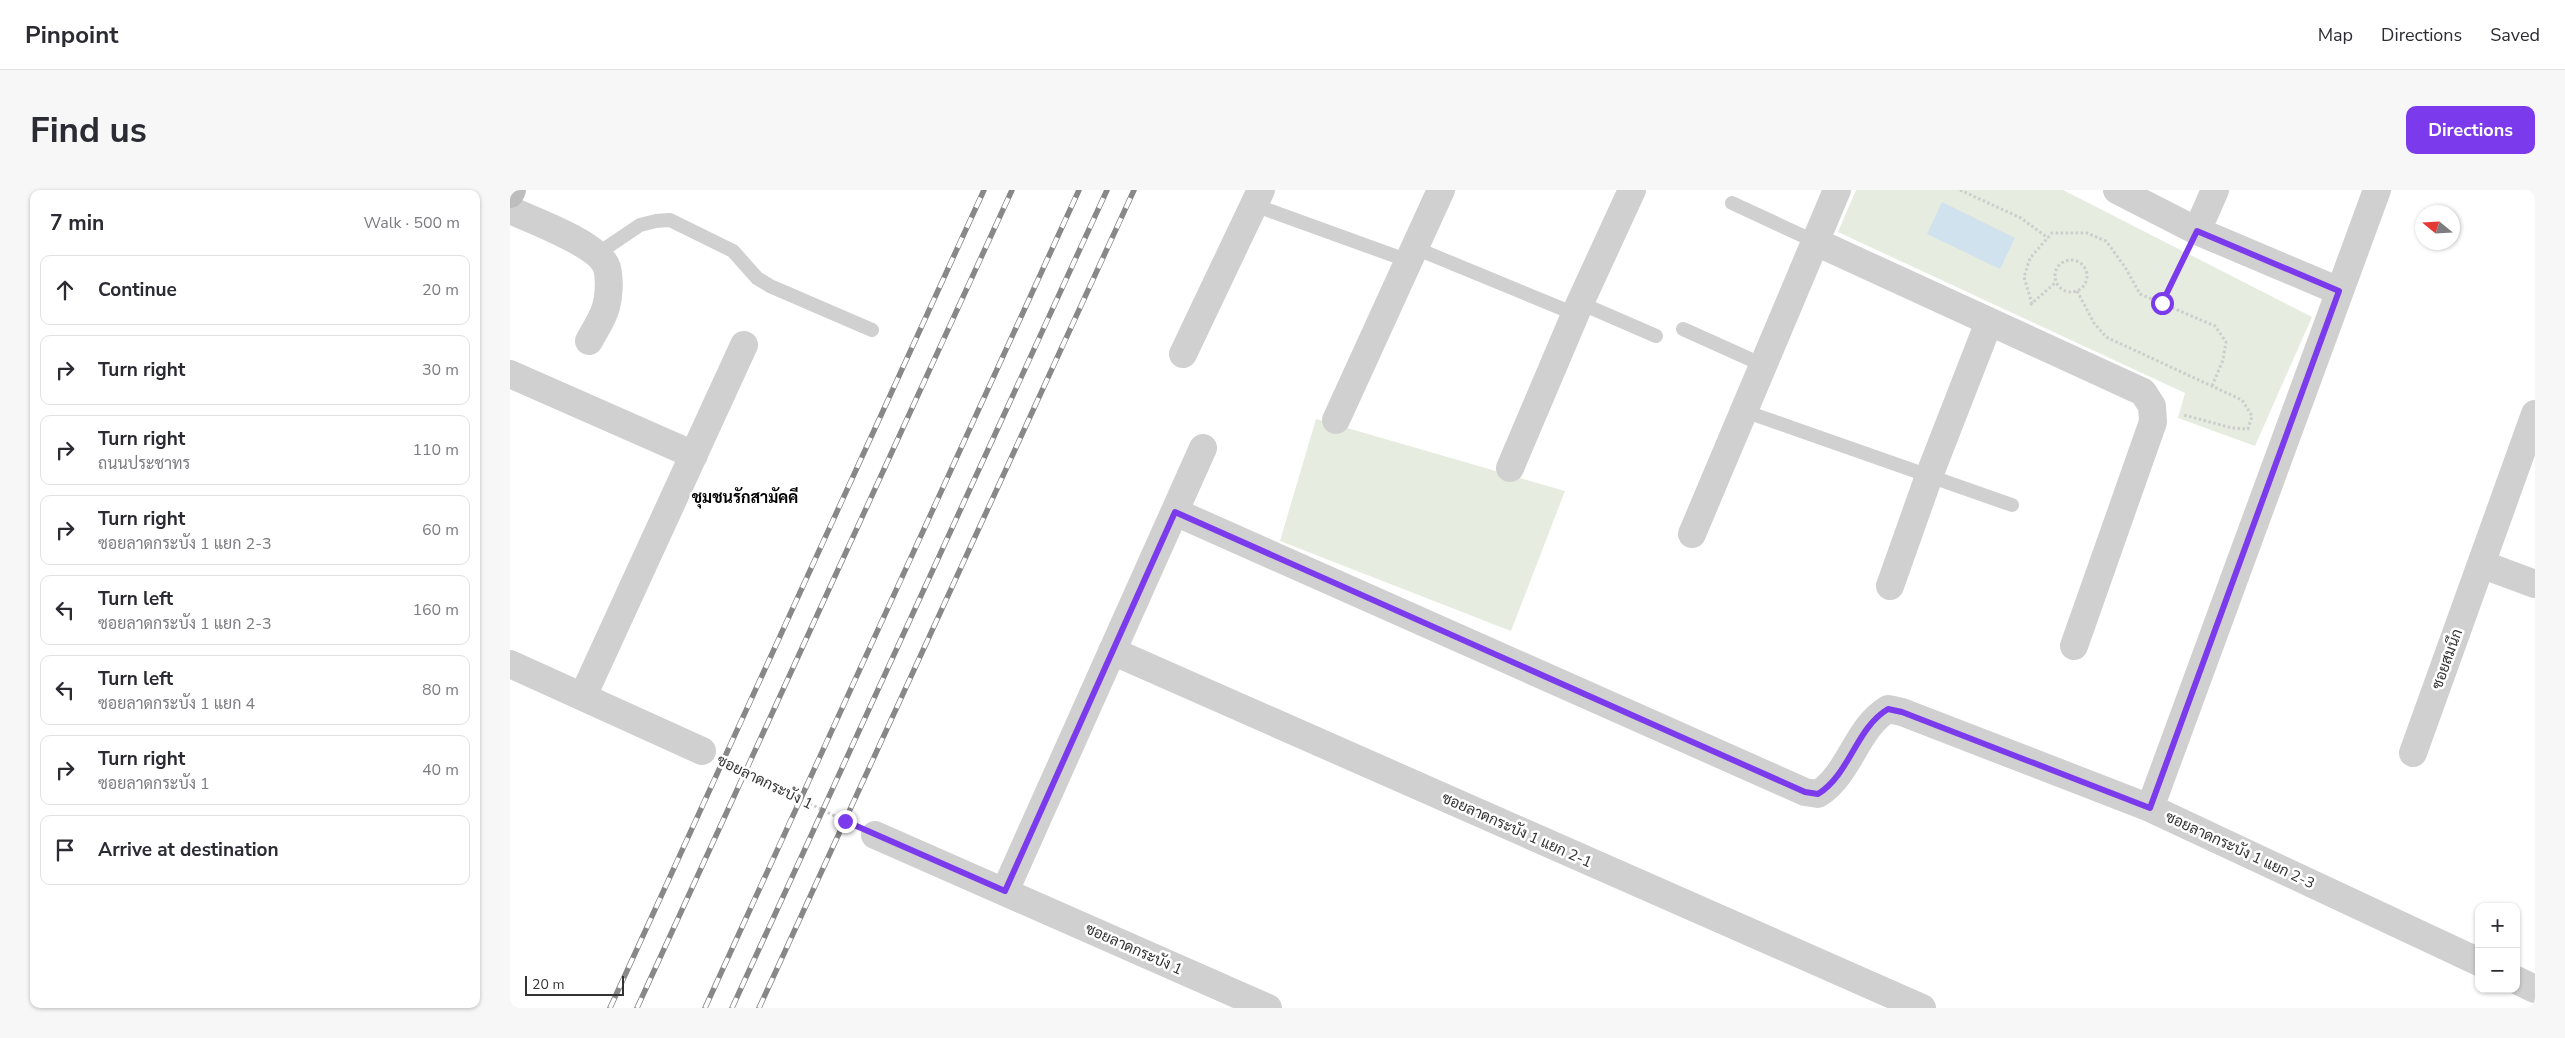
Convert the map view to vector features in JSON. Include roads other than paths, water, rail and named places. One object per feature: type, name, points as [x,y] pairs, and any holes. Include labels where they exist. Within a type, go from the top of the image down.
[{"type":"main road","points":[[510,194],[512,190]]},
{"type":"street","points":[[1336,420],[1441,190]]},
{"type":"street","points":[[1510,468],[1577,309],[1632,190]]},
{"type":"street","points":[[1692,534],[1837,190]]},
{"type":"street","points":[[2116,190],[2197,231],[2339,291]]},
{"type":"street","points":[[2197,231],[2215,190]]},
{"type":"street","points":[[2150,808],[2377,190]]},
{"type":"street","points":[[1184,354],[1257,198]]},
{"type":"street","points":[[510,210],[582,244],[597,254],[607,267],[609,283],[606,306],[589,341]]},
{"type":"street","points":[[1816,242],[2143,392],[2152,406],[2153,422],[2074,646]]},
{"type":"street","points":[[1890,586],[1929,476],[1989,322]]},
{"type":"street","points":[[583,696],[744,345]]},
{"type":"street","points":[[510,374],[694,455]]},
{"type":"street","name":"ซอยสมนึก","points":[[2413,753],[2535,414]]},
{"type":"street","points":[[1005,891],[1203,448]]},
{"type":"street","name":"ซอยลาดกระบัง 1 แยก 2-3","points":[[1175,512],[1805,792],[1818,794],[1831,786],[1876,716],[1888,709],[1902,712],[2150,808],[2475,960]]},
{"type":"street","points":[[2481,564],[2535,584]]},
{"type":"street","name":"ซอยลาดกระบัง 1 แยก 2-1","points":[[1112,651],[1922,1008]]},
{"type":"street","name":"ซอยลาดกระบัง 1","points":[[510,664],[702,751]]},
{"type":"street","name":"ซอยลาดกระบัง 1","points":[[875,835],[1268,1008]]},
{"type":"street","points":[[2520,982],[2535,989]]},
{"type":"lane","points":[[1257,198],[1412,254],[1656,336]]},
{"type":"lane","points":[[1732,203],[1816,242]]},
{"type":"lane","points":[[597,254],[640,225],[656,220],[670,220],[733,250],[757,278],[770,286],[872,330]]},
{"type":"lane","points":[[1684,329],[1763,365]]},
{"type":"lane","points":[[1744,411],[2012,505]]},
{"type":"water","points":[[1942,202],[2015,238],[2000,269],[1927,234]]},
{"type":"railway","points":[[610,1008],[984,190]]},
{"type":"railway","points":[[637,1008],[1012,190]]},
{"type":"railway","points":[[705,1008],[1079,190]]},
{"type":"railway","points":[[732,1008],[1107,190]]},
{"type":"railway","points":[[759,1008],[1134,190]]},
{"type":"district","name":"ชุมชนรักสามัคคี","points":[[745,497]]}]
